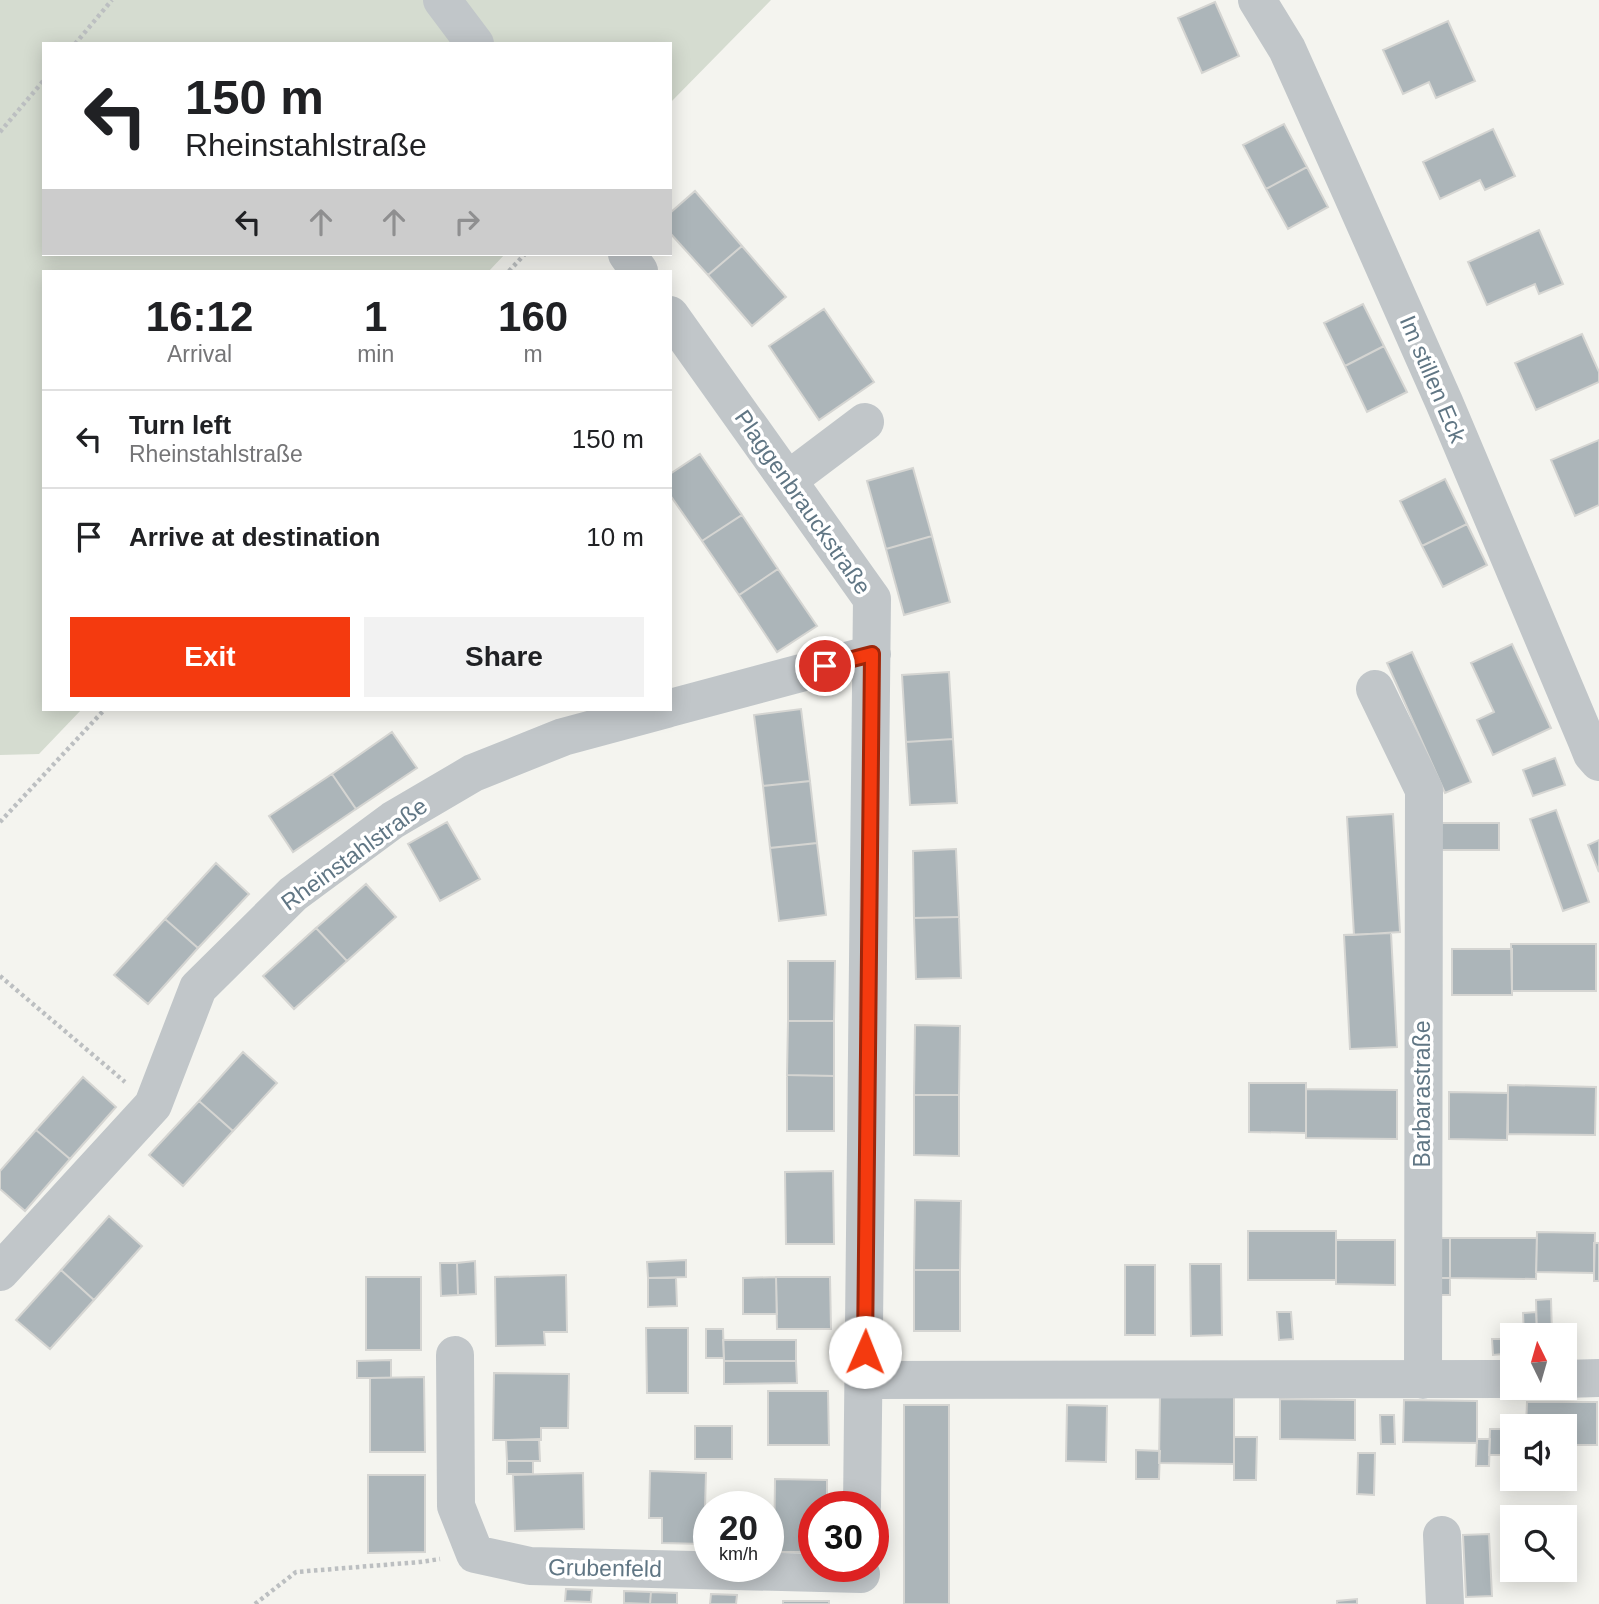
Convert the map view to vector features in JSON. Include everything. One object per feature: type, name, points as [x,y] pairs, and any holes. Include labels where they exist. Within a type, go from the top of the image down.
[{"type":"street","points":[[442,0],[474,42]]},
{"type":"street","name":"Im stillen Eck","points":[[1257,0],[1287,49],[1444,402],[1592,754],[1599,762]]},
{"type":"street","name":"Plaggenbrauckstraße","points":[[672,318],[872,599],[862,1491]]},
{"type":"street","points":[[788,480],[865,422]]},
{"type":"street","name":"Rheinstahlstraße","points":[[672,707],[872,654]]},
{"type":"street","name":"Barbarastraße","points":[[1375,689],[1424,790],[1423,1380]]},
{"type":"street","name":"Rheinstahlstraße","points":[[0,1272],[153,1105],[198,988],[293,894],[393,820],[473,773],[563,737],[657,711]]},
{"type":"street","points":[[456,1355],[456,1506],[475,1554]]},
{"type":"street","points":[[1577,1379],[1599,1378]]},
{"type":"street","points":[[865,1380],[1500,1379]]},
{"type":"street","points":[[1442,1535],[1445,1604]]},
{"type":"street","name":"Grubenfeld","points":[[475,1554],[530,1566],[798,1578]]},
{"type":"path","points":[[77,42],[112,0]]},
{"type":"path","points":[[0,132],[42,82]]},
{"type":"path","points":[[510,270],[523,256]]},
{"type":"path","points":[[0,822],[103,711]]},
{"type":"path","points":[[0,976],[153,1105]]},
{"type":"path","points":[[255,1604],[296,1572],[420,1562],[475,1554]]},
{"type":"shaded area","points":[[0,0],[771,0],[672,101],[672,42],[42,42],[42,256],[503,256],[490,270],[42,270],[42,711],[80,711],[39,754],[0,755]]},
{"type":"building","points":[[1215,2],[1239,56],[1202,73],[1178,18]]},
{"type":"building","points":[[1448,21],[1475,81],[1436,98],[1429,82],[1403,94],[1383,50]]},
{"type":"building","points":[[1284,124],[1307,167],[1266,189],[1243,145]]},
{"type":"building","points":[[1493,129],[1515,176],[1485,190],[1480,180],[1440,199],[1423,162]]},
{"type":"building","points":[[1307,167],[1328,207],[1288,229],[1266,189]]},
{"type":"building","points":[[695,191],[742,246],[708,275],[672,235],[672,211]]},
{"type":"building","points":[[1539,230],[1563,284],[1539,294],[1535,284],[1487,305],[1468,262]]},
{"type":"building","points":[[742,246],[786,297],[752,326],[708,275]]},
{"type":"building","points":[[1363,304],[1384,346],[1345,366],[1324,323]]},
{"type":"building","points":[[824,309],[874,382],[819,420],[769,346]]},
{"type":"building","points":[[1582,334],[1599,372],[1599,382],[1536,410],[1515,363]]},
{"type":"building","points":[[1384,346],[1407,392],[1367,412],[1345,366]]},
{"type":"building","points":[[1599,440],[1599,505],[1575,516],[1551,460]]},
{"type":"building","points":[[700,454],[742,515],[702,541],[672,498],[672,473]]},
{"type":"building","points":[[913,468],[932,536],[886,549],[867,481]]},
{"type":"building","points":[[1445,479],[1467,524],[1422,546],[1400,501]]},
{"type":"building","points":[[742,515],[778,569],[739,595],[702,541]]},
{"type":"building","points":[[1467,524],[1487,565],[1443,587],[1422,546]]},
{"type":"building","points":[[932,536],[950,602],[904,615],[886,549]]},
{"type":"building","points":[[778,569],[817,626],[777,652],[739,595]]},
{"type":"building","points":[[1512,644],[1551,728],[1493,755],[1477,720],[1494,712],[1471,663]]},
{"type":"building","points":[[1412,652],[1471,782],[1445,793],[1387,663]]},
{"type":"building","points":[[949,672],[953,739],[906,742],[902,675]]},
{"type":"building","points":[[801,709],[810,781],[763,786],[754,715]]},
{"type":"building","points":[[392,732],[417,768],[356,809],[332,774]]},
{"type":"building","points":[[953,739],[957,803],[910,805],[906,742]]},
{"type":"building","points":[[1555,758],[1565,785],[1533,796],[1523,770]]},
{"type":"building","points":[[332,774],[356,809],[293,852],[269,816]]},
{"type":"building","points":[[810,781],[817,843],[770,848],[763,786]]},
{"type":"building","points":[[1556,810],[1589,902],[1563,911],[1530,819]]},
{"type":"building","points":[[1393,814],[1400,932],[1354,935],[1347,817]]},
{"type":"building","points":[[447,822],[480,879],[440,901],[408,844]]},
{"type":"building","points":[[1441,823],[1499,823],[1499,850],[1441,850]]},
{"type":"building","points":[[1599,840],[1599,872],[1588,845]]},
{"type":"building","points":[[817,843],[826,915],[779,921],[770,848]]},
{"type":"building","points":[[956,849],[959,917],[914,918],[913,851]]},
{"type":"building","points":[[216,863],[249,894],[198,948],[165,919]]},
{"type":"building","points":[[366,884],[396,917],[347,961],[316,928]]},
{"type":"building","points":[[959,917],[961,978],[916,979],[914,918]]},
{"type":"building","points":[[165,919],[198,948],[148,1004],[114,975]]},
{"type":"building","points":[[316,928],[347,961],[294,1009],[263,976]]},
{"type":"building","points":[[1391,933],[1397,1047],[1350,1049],[1344,935]]},
{"type":"building","points":[[1511,944],[1596,944],[1596,991],[1512,991]]},
{"type":"building","points":[[1452,949],[1512,949],[1512,995],[1452,995]]},
{"type":"building","points":[[788,961],[835,961],[834,1021],[788,1021]]},
{"type":"building","points":[[788,1021],[834,1021],[834,1076],[787,1075]]},
{"type":"building","points":[[915,1025],[960,1026],[959,1095],[914,1095]]},
{"type":"building","points":[[243,1052],[277,1083],[233,1131],[199,1101]]},
{"type":"building","points":[[787,1075],[834,1076],[834,1131],[787,1131]]},
{"type":"building","points":[[83,1077],[116,1107],[70,1159],[36,1130]]},
{"type":"building","points":[[1249,1083],[1306,1083],[1306,1133],[1249,1132]]},
{"type":"building","points":[[1508,1085],[1596,1087],[1595,1135],[1508,1134]]},
{"type":"building","points":[[1306,1089],[1397,1090],[1397,1139],[1306,1138]]},
{"type":"building","points":[[1449,1092],[1508,1093],[1507,1140],[1449,1139]]},
{"type":"building","points":[[914,1095],[959,1095],[959,1156],[914,1155]]},
{"type":"building","points":[[199,1101],[233,1131],[183,1186],[149,1155]]},
{"type":"building","points":[[36,1130],[70,1159],[25,1211],[0,1189],[0,1171]]},
{"type":"building","points":[[833,1171],[834,1244],[786,1244],[785,1172]]},
{"type":"building","points":[[915,1200],[961,1201],[960,1270],[914,1270]]},
{"type":"building","points":[[109,1216],[142,1246],[94,1300],[61,1270]]},
{"type":"building","points":[[1248,1231],[1336,1231],[1336,1280],[1248,1280]]},
{"type":"building","points":[[1537,1232],[1595,1233],[1594,1273],[1536,1272]]},
{"type":"building","points":[[1436,1238],[1450,1238],[1450,1278],[1436,1278]]},
{"type":"building","points":[[1450,1238],[1537,1238],[1536,1279],[1450,1278]]},
{"type":"building","points":[[1336,1240],[1395,1240],[1395,1285],[1336,1284]]},
{"type":"building","points":[[1594,1243],[1599,1243],[1599,1281],[1594,1281]]},
{"type":"building","points":[[686,1260],[686,1277],[648,1278],[647,1262]]},
{"type":"building","points":[[475,1261],[476,1294],[458,1295],[457,1263]]},
{"type":"building","points":[[440,1263],[457,1263],[458,1295],[441,1296]]},
{"type":"building","points":[[1190,1264],[1221,1264],[1222,1335],[1191,1336]]},
{"type":"building","points":[[1125,1265],[1155,1265],[1155,1335],[1125,1335]]},
{"type":"building","points":[[61,1270],[94,1300],[50,1349],[16,1320]]},
{"type":"building","points":[[914,1270],[960,1270],[960,1331],[914,1331]]},
{"type":"building","points":[[566,1275],[567,1332],[544,1332],[545,1345],[496,1346],[495,1277]]},
{"type":"building","points":[[366,1277],[421,1277],[421,1350],[366,1350]]},
{"type":"building","points":[[776,1277],[830,1277],[831,1329],[777,1329]]},
{"type":"building","points":[[776,1277],[777,1314],[743,1314],[743,1278]]},
{"type":"building","points":[[648,1278],[676,1278],[677,1306],[648,1307]]},
{"type":"building","points":[[1436,1278],[1450,1278],[1450,1295],[1436,1295]]},
{"type":"building","points":[[1551,1299],[1552,1323],[1537,1323],[1536,1300]]},
{"type":"building","points":[[1277,1312],[1291,1312],[1293,1339],[1279,1340]]},
{"type":"building","points":[[1536,1312],[1536,1323],[1523,1323],[1523,1313]]},
{"type":"building","points":[[646,1328],[688,1328],[688,1393],[647,1393]]},
{"type":"building","points":[[706,1329],[723,1329],[724,1358],[706,1358]]},
{"type":"building","points":[[1492,1339],[1500,1339],[1500,1354],[1493,1355]]},
{"type":"building","points":[[723,1340],[796,1340],[796,1361],[724,1361]]},
{"type":"building","points":[[391,1360],[391,1378],[357,1378],[357,1361]]},
{"type":"building","points":[[724,1361],[796,1361],[797,1383],[724,1384]]},
{"type":"building","points":[[494,1373],[569,1374],[568,1428],[541,1428],[541,1440],[493,1440]]},
{"type":"building","points":[[424,1377],[425,1452],[370,1452],[370,1378]]},
{"type":"building","points":[[768,1391],[828,1391],[829,1445],[768,1445]]},
{"type":"building","points":[[1160,1394],[1234,1395],[1234,1464],[1159,1463]]},
{"type":"building","points":[[1280,1399],[1355,1400],[1355,1440],[1280,1439]]},
{"type":"building","points":[[1404,1400],[1477,1401],[1477,1443],[1403,1442]]},
{"type":"building","points":[[1527,1402],[1597,1402],[1597,1445],[1577,1445],[1577,1414],[1526,1414]]},
{"type":"building","points":[[904,1405],[949,1405],[949,1604],[904,1604]]},
{"type":"building","points":[[1067,1405],[1107,1406],[1106,1462],[1066,1461]]},
{"type":"building","points":[[1380,1415],[1394,1415],[1395,1444],[1381,1444]]},
{"type":"building","points":[[695,1426],[732,1426],[732,1459],[695,1459]]},
{"type":"building","points":[[1490,1429],[1500,1429],[1500,1455],[1489,1455]]},
{"type":"building","points":[[1234,1437],[1257,1437],[1256,1480],[1234,1480]]},
{"type":"building","points":[[539,1439],[540,1461],[507,1461],[506,1440]]},
{"type":"building","points":[[1477,1439],[1490,1439],[1489,1466],[1476,1466]]},
{"type":"building","points":[[1136,1450],[1160,1451],[1159,1479],[1136,1479]]},
{"type":"building","points":[[1358,1453],[1375,1453],[1374,1495],[1357,1494]]},
{"type":"building","points":[[507,1461],[533,1461],[533,1474],[507,1474]]},
{"type":"building","points":[[650,1471],[706,1473],[705,1491],[693,1491],[693,1544],[662,1543],[662,1518],[649,1518]]},
{"type":"building","points":[[583,1473],[584,1529],[515,1531],[513,1475]]},
{"type":"building","points":[[368,1475],[425,1475],[425,1552],[368,1553]]},
{"type":"building","points":[[775,1479],[827,1480],[827,1491],[798,1491],[798,1552],[784,1552],[784,1491],[775,1491]]},
{"type":"building","points":[[1489,1534],[1492,1596],[1466,1597],[1463,1535]]},
{"type":"building","points":[[566,1589],[592,1590],[591,1602],[565,1601]]},
{"type":"building","points":[[624,1591],[651,1592],[650,1604],[624,1603]]},
{"type":"building","points":[[651,1592],[677,1593],[677,1604],[650,1604]]},
{"type":"building","points":[[711,1594],[737,1595],[736,1604],[710,1604]]},
{"type":"building","points":[[1357,1599],[1357,1604],[1337,1604],[1337,1601]]},
{"type":"building","points":[[783,1601],[829,1601],[829,1604],[783,1604]]},
{"type":"route","points":[[825,666],[872,654],[865,1352]]}]
